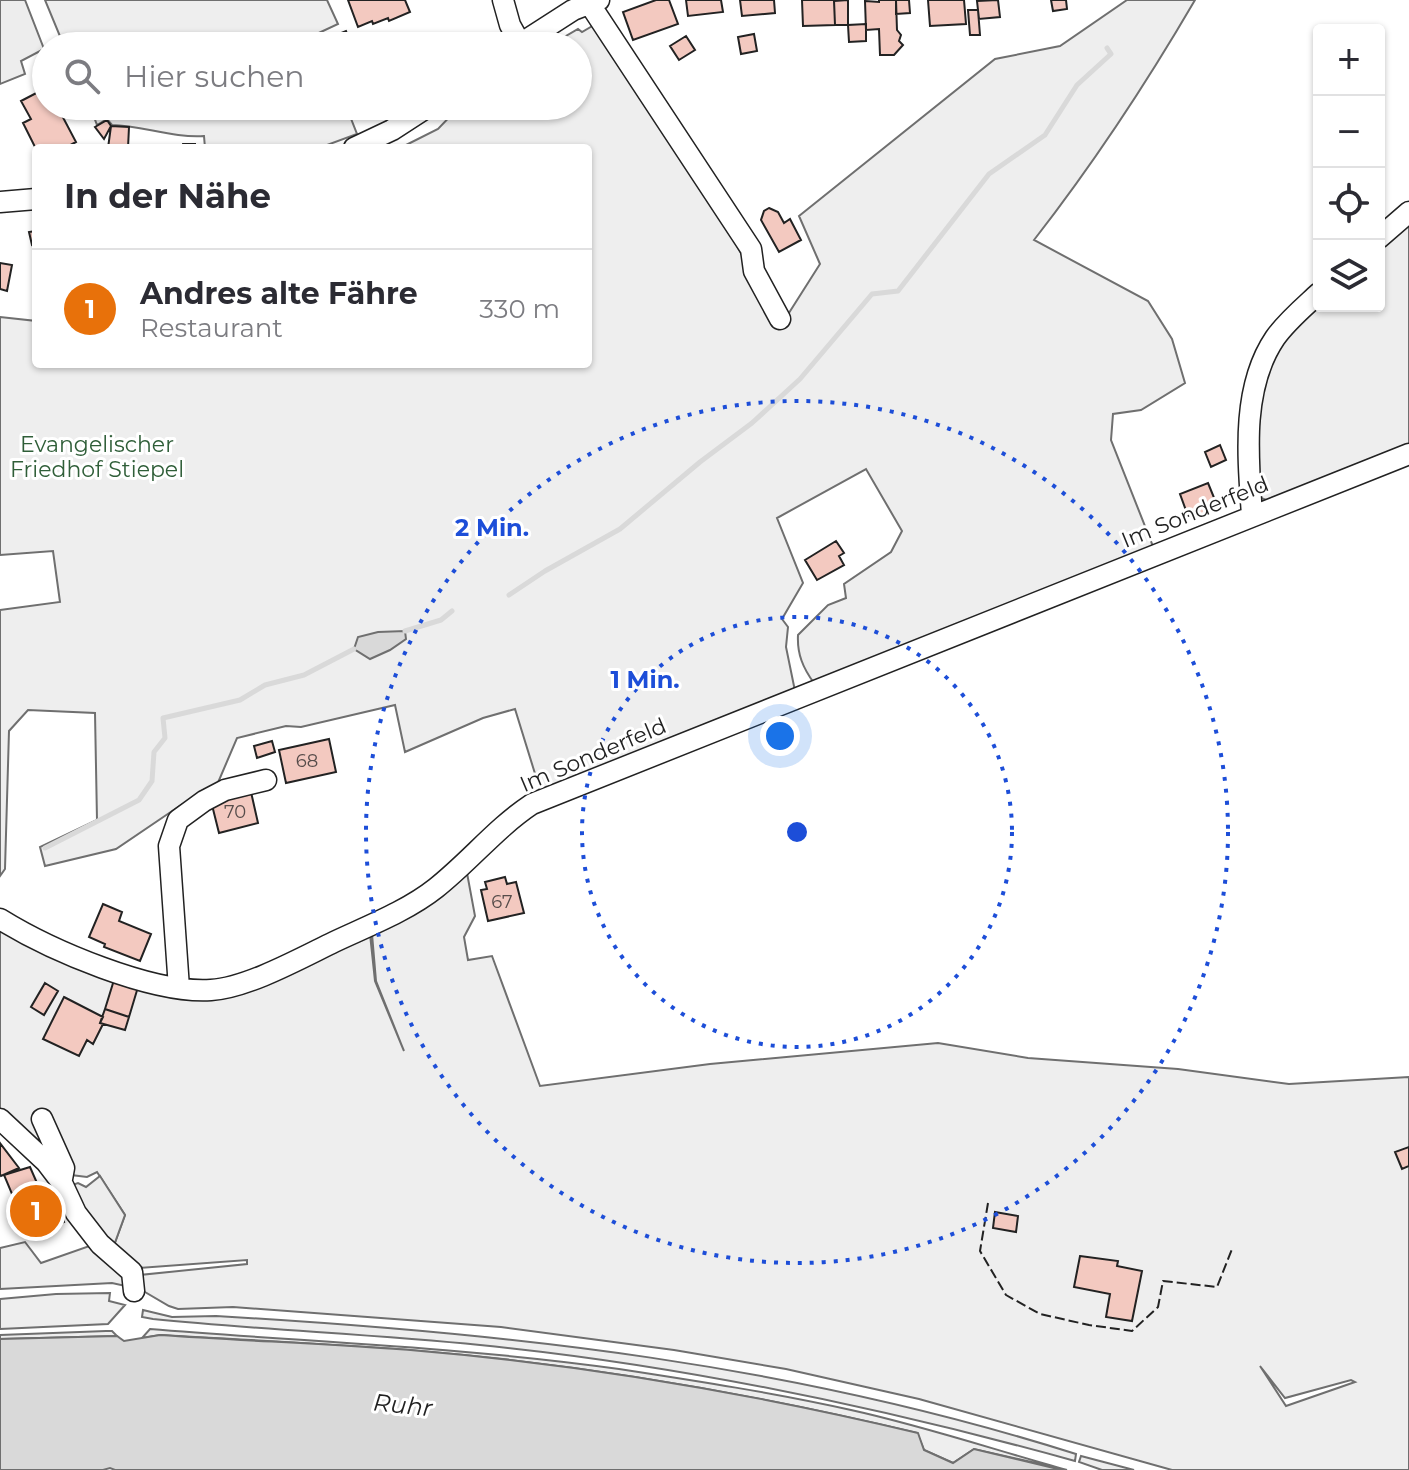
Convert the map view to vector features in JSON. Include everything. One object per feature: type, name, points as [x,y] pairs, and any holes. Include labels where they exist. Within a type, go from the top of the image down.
[{"type":"street","points":[[503,0],[513,32]]},
{"type":"street","points":[[542,32],[594,2],[751,249],[754,271],[780,319]]},
{"type":"street","points":[[362,144],[407,120]]},
{"type":"street","points":[[0,202],[32,199]]},
{"type":"street","points":[[1385,233],[1409,212]]},
{"type":"street","points":[[1252,515],[1248,466],[1250,413],[1257,375],[1275,338],[1313,299]]},
{"type":"street","name":"Im Sonderfeld","points":[[0,919],[76,958],[121,974],[179,988],[211,990],[241,984],[396,912],[435,889],[507,820],[532,804],[1409,454]]},
{"type":"street","points":[[179,988],[169,846],[178,820],[225,790],[266,780]]},
{"type":"street","points":[[0,1119],[46,1162],[62,1183],[76,1213],[100,1244],[132,1272],[134,1291]]},
{"type":"street","points":[[42,1119],[64,1168],[62,1183]]},
{"type":"green space","points":[[45,0],[327,0],[338,24],[321,32],[58,32]]},
{"type":"green space","name":"Evangelischer Friedhof Stiepel","points":[[1127,0],[1195,0],[1119,123],[1034,240],[1148,301],[1172,339],[1185,383],[1141,410],[1113,414],[1111,440],[1154,549],[814,683],[802,660],[798,635],[828,605],[846,598],[844,584],[891,552],[902,531],[866,469],[777,518],[803,583],[782,619],[788,627],[786,647],[795,691],[541,793],[515,709],[483,718],[405,752],[395,705],[301,727],[286,726],[237,738],[217,785],[116,849],[45,866],[40,847],[97,820],[95,713],[28,710],[9,731],[5,869],[0,876],[0,610],[60,602],[53,551],[0,555],[0,317],[32,321],[32,368],[592,368],[592,144],[408,144],[438,129],[447,120],[592,120],[592,32],[582,32],[594,25],[700,176],[780,327],[820,264],[799,216],[995,59],[1060,46]]},
{"type":"green space","points":[[108,120],[352,120],[357,134],[330,144],[205,144],[204,136],[112,125]]},
{"type":"green space","points":[[1409,218],[1409,448],[1269,501],[1261,498],[1256,488],[1255,414],[1279,341],[1313,311],[1385,312],[1385,240]]},
{"type":"green space","points":[[467,873],[475,916],[464,937],[468,960],[492,956],[540,1086],[710,1064],[938,1043],[1028,1058],[1178,1069],[1289,1084],[1409,1077],[1409,1470],[1172,1470],[919,1399],[786,1369],[674,1350],[501,1327],[233,1307],[178,1309],[145,1292],[141,1288],[140,1275],[247,1264],[247,1260],[139,1268],[113,1248],[125,1215],[97,1172],[87,1177],[71,1175],[0,1114],[0,926],[172,996],[370,934],[375,981],[404,1051],[376,981],[372,934]],"holes":[[[1260,1366],[1285,1398],[1351,1380],[1355,1382],[1286,1406]]]},
{"type":"green space","points":[[25,1242],[41,1263],[95,1244],[102,1248],[130,1287],[112,1283],[0,1289],[0,1248]]},
{"type":"green space","points":[[110,1293],[109,1301],[125,1305],[108,1324],[0,1329],[0,1299]]},
{"type":"green space","points":[[143,1310],[172,1317],[216,1316],[326,1323],[543,1343],[757,1375],[970,1423],[1076,1454],[1075,1461],[928,1423],[706,1376],[480,1345],[153,1319],[142,1317]]},
{"type":"green space","points":[[150,1329],[443,1350],[619,1369],[851,1410],[1067,1470],[974,1449],[953,1463],[924,1450],[917,1433],[794,1406],[608,1373],[388,1349],[160,1335],[142,1338]]},
{"type":"green space","points":[[112,1331],[117,1336],[0,1339],[0,1335]]},
{"type":"green space","points":[[1081,1456],[1134,1470],[1102,1470],[1079,1462]]},
{"type":"shaded area","points":[[0,0],[25,0],[37,32],[32,32],[32,55],[21,61],[25,74],[0,84]]},
{"type":"shaded area","points":[[100,1176],[125,1215],[113,1248],[94,1232],[72,1185],[78,1183],[86,1187]]},
{"type":"water","points":[[405,631],[406,639],[370,659],[354,649],[358,637],[378,632]]},
{"type":"water","name":"Ruhr","points":[[160,1335],[421,1351],[608,1373],[795,1406],[918,1433],[924,1450],[953,1463],[974,1449],[1062,1470],[0,1470],[0,1339],[117,1336],[124,1341]]},
{"type":"building","points":[[348,0],[405,0],[410,12],[389,21],[388,18],[373,24],[372,21],[358,27]]},
{"type":"building","points":[[656,0],[669,0],[678,24],[633,40],[623,12]]},
{"type":"building","points":[[686,0],[721,0],[723,12],[688,16]]},
{"type":"building","points":[[740,0],[774,0],[775,13],[742,16]]},
{"type":"building","points":[[802,0],[834,0],[835,25],[803,26]]},
{"type":"building","points":[[848,0],[848,25],[835,25],[834,1]]},
{"type":"building","points":[[896,0],[897,30],[903,45],[894,55],[880,55],[879,29],[866,30],[865,1]]},
{"type":"building","points":[[896,0],[909,0],[910,13],[896,14]]},
{"type":"building","points":[[928,0],[964,0],[966,24],[930,26]]},
{"type":"building","points":[[998,0],[1000,17],[979,19],[977,1]]},
{"type":"building","points":[[1051,0],[1066,0],[1067,9],[1053,11]]},
{"type":"building","points":[[968,10],[978,10],[980,35],[970,35]]},
{"type":"building","points":[[866,24],[866,41],[849,42],[848,25]]},
{"type":"building","points":[[754,34],[757,51],[741,54],[738,37]]},
{"type":"building","points":[[686,36],[695,50],[679,60],[670,46]]},
{"type":"building","points":[[32,95],[32,120],[64,120],[76,142],[34,144],[23,123],[31,119],[21,101]]},
{"type":"building","points":[[107,120],[111,126],[104,139],[95,127]]},
{"type":"building","points":[[111,126],[129,127],[128,144],[109,144]]},
{"type":"building","points":[[769,208],[778,212],[784,223],[790,219],[801,240],[779,252],[761,220],[764,211]]},
{"type":"building","points":[[0,263],[12,265],[7,291],[0,289]]},
{"type":"building","points":[[1220,445],[1226,460],[1211,467],[1205,452]]},
{"type":"building","points":[[1208,483],[1217,505],[1197,518],[1195,513],[1188,516],[1180,494]]},
{"type":"building","points":[[836,541],[844,553],[839,556],[844,565],[817,580],[805,560]]},
{"type":"building","points":[[329,739],[336,772],[286,783],[279,750]]},
{"type":"building","points":[[272,741],[275,752],[257,758],[254,746]]},
{"type":"building","points":[[251,792],[258,823],[219,833],[211,801]]},
{"type":"building","points":[[505,877],[507,884],[516,882],[524,913],[488,921],[481,890],[487,889],[485,882]]},
{"type":"building","points":[[103,904],[122,912],[119,921],[151,934],[140,961],[104,947],[105,944],[89,937]]},
{"type":"building","points":[[114,980],[138,987],[129,1017],[105,1009]]},
{"type":"building","points":[[45,983],[58,991],[44,1015],[31,1007]]},
{"type":"building","points":[[64,997],[103,1017],[100,1023],[103,1024],[93,1044],[87,1040],[79,1056],[43,1039]]},
{"type":"building","points":[[105,1009],[129,1017],[125,1030],[100,1023]]},
{"type":"building","points":[[0,1143],[19,1168],[1,1176],[0,1174]]},
{"type":"building","points":[[1409,1147],[1409,1166],[1402,1169],[1395,1152]]},
{"type":"building","points":[[30,1167],[37,1183],[12,1194],[4,1175]]},
{"type":"building","points":[[50,1190],[64,1222],[30,1237],[16,1204]]},
{"type":"building","points":[[995,1212],[1018,1216],[1016,1232],[993,1228]]},
{"type":"building","points":[[1080,1256],[1118,1261],[1117,1266],[1142,1271],[1132,1321],[1106,1317],[1110,1294],[1074,1287]]},
{"type":"waterway","points":[[509,595],[620,529],[752,423],[800,379],[872,294],[898,291],[989,174],[1045,135],[1077,85],[1111,54],[1107,48]]},
{"type":"waterway","points":[[405,631],[441,620],[452,611]]},
{"type":"waterway","points":[[45,848],[139,800],[152,781],[154,752],[165,738],[163,718],[240,700],[265,685],[304,675],[354,649]]},
{"type":"fence","points":[[988,1203],[980,1251],[1006,1295],[1040,1314],[1089,1325],[1132,1331],[1158,1307],[1163,1281],[1217,1287],[1232,1249]]},
{"type":"place","name":"Andres alte Fähre","points":[[36,1211]]}]
